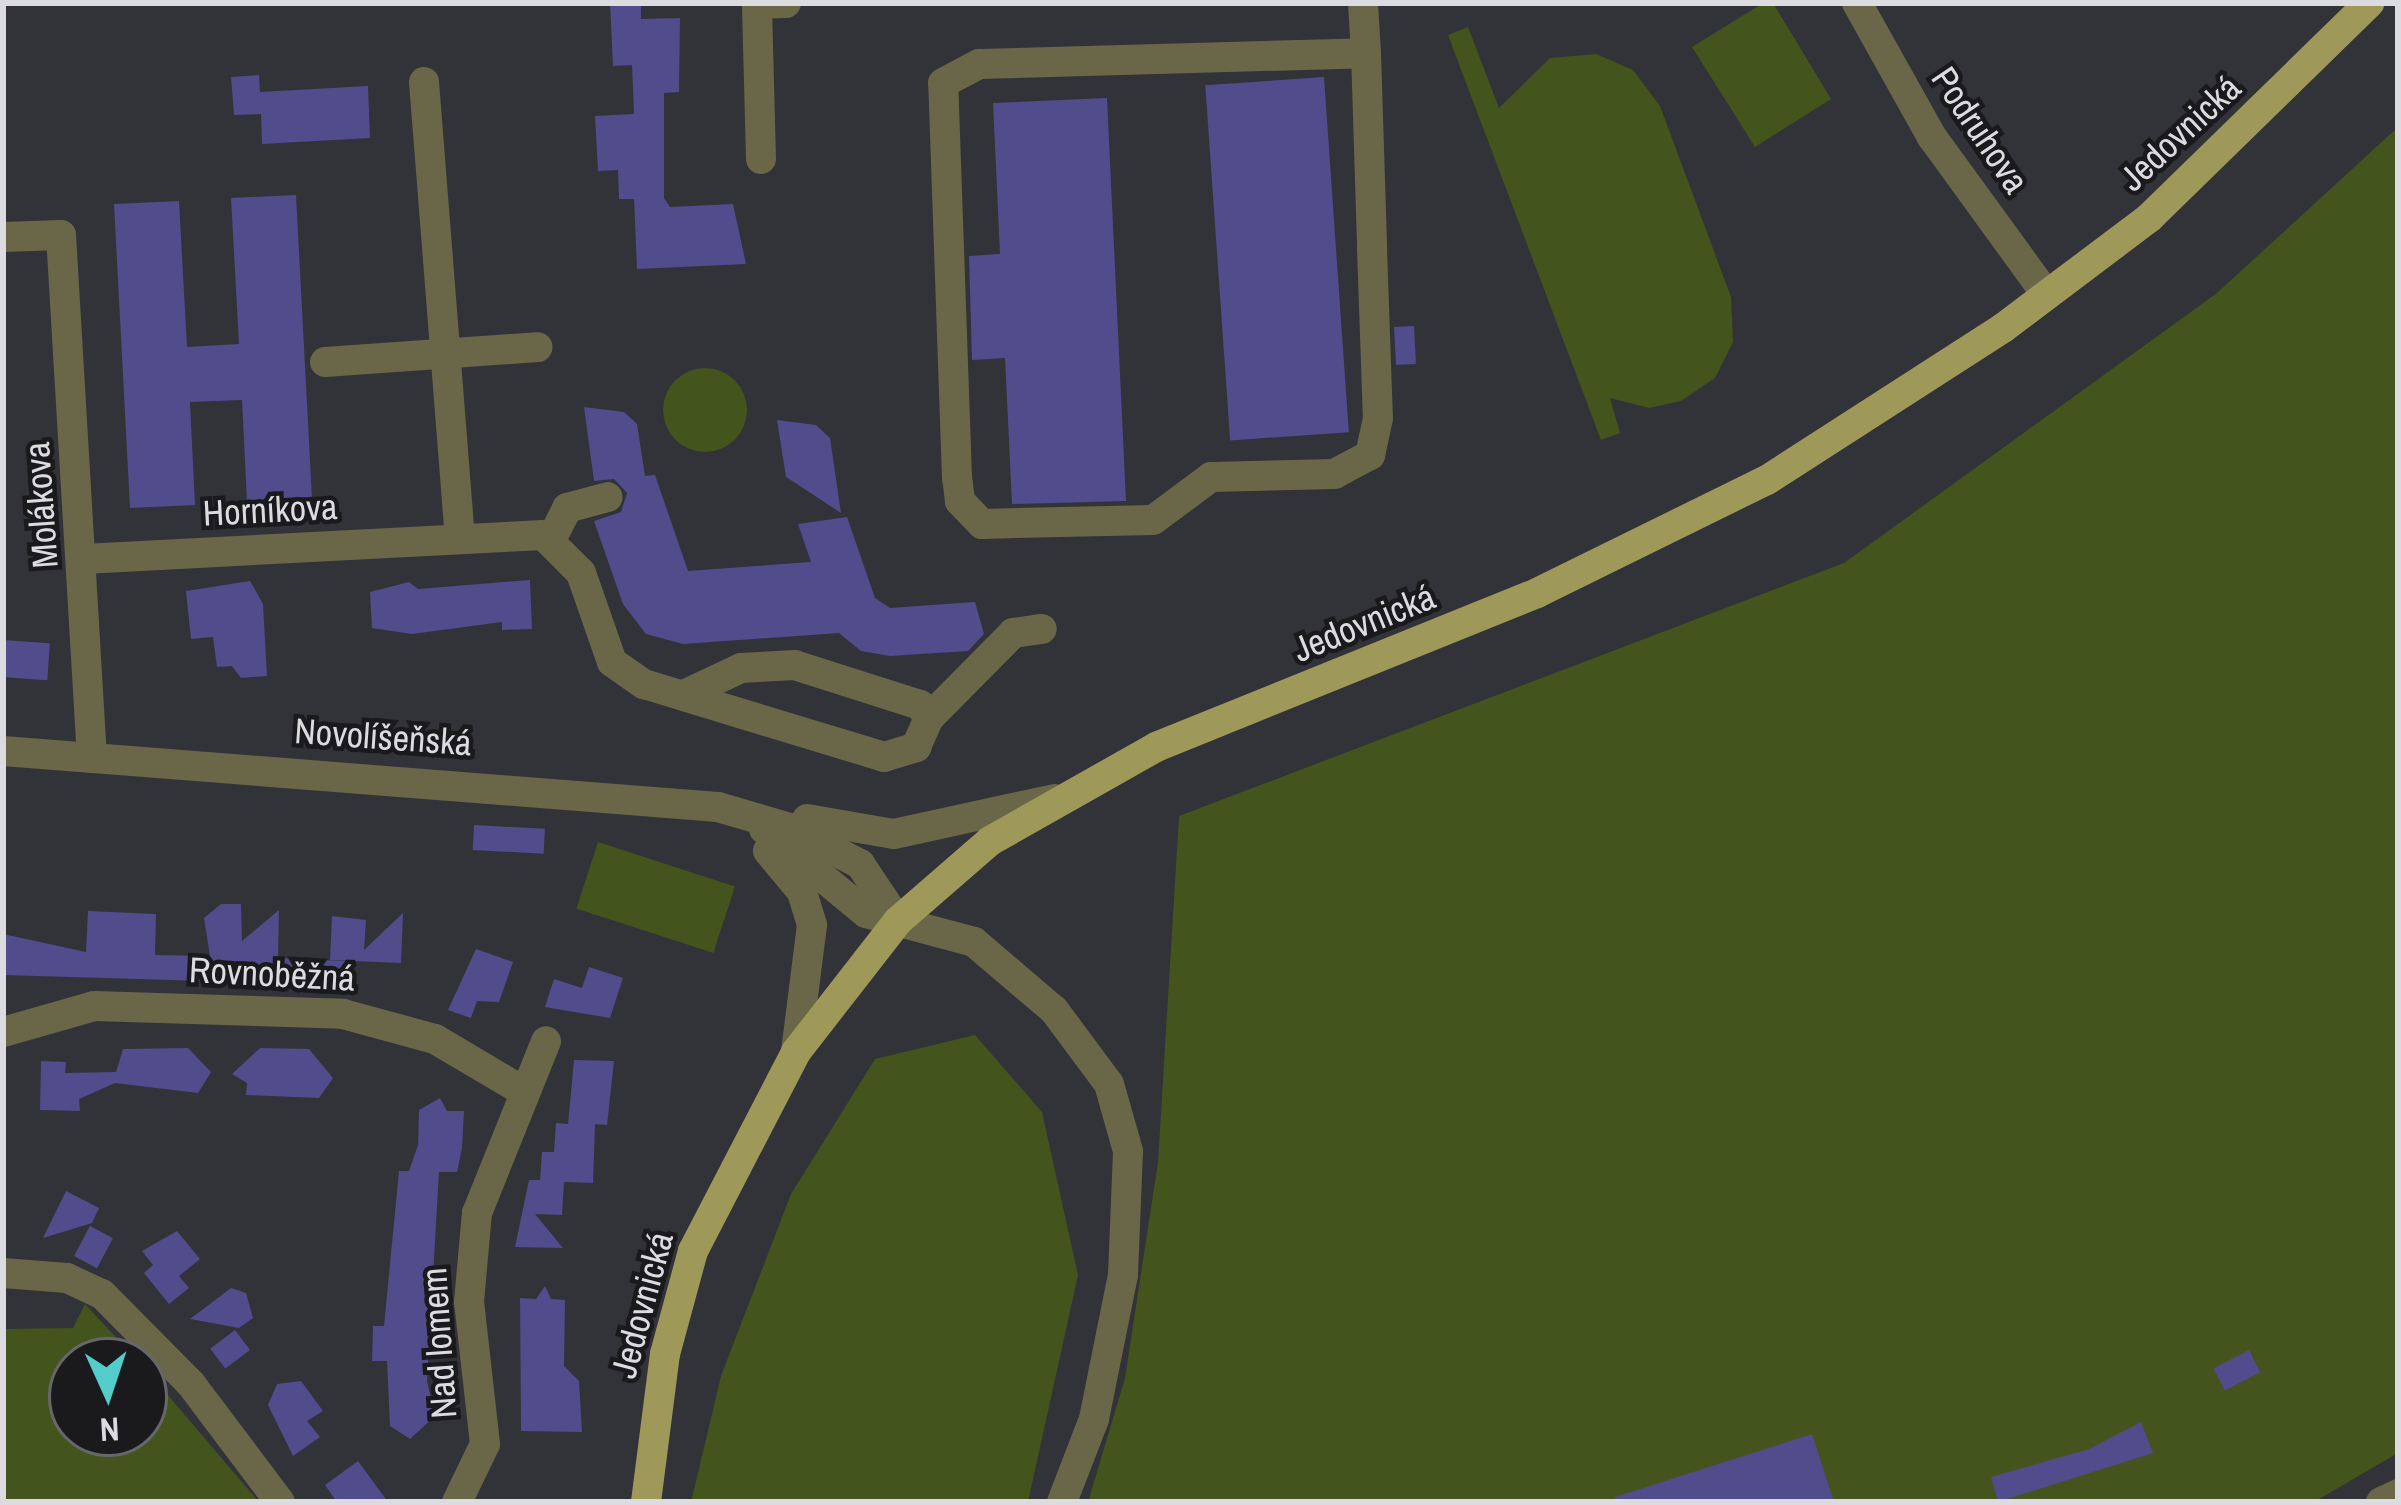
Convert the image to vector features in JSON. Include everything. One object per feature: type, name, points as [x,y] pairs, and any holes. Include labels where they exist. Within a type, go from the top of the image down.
[{"type":"main road","name":"Jedovnická","points":[[646,1502],[661,1373],[693,1251],[796,1052],[898,921],[1054,799],[1156,747],[1690,524],[2047,295],[2149,218],[2369,3]]},
{"type":"street","points":[[760,158],[757,3],[786,3]]},
{"type":"street","points":[[1364,3],[1366,53],[1378,418],[1370,455],[1335,474],[1211,477],[1153,520],[982,524],[960,502],[957,478],[943,83],[979,64],[1366,53]]},
{"type":"street","name":"Podruhova","points":[[1857,3],[1932,137],[2047,295]]},
{"type":"street","points":[[424,82],[460,538]]},
{"type":"street","name":"Molákova","points":[[3,237],[62,235],[92,758]]},
{"type":"street","points":[[325,362],[538,347]]},
{"type":"street","points":[[608,497],[567,508],[551,540],[581,573],[612,662],[644,684],[884,757],[916,748],[929,718],[1013,633],[1042,629]]},
{"type":"street","name":"Horníkova","points":[[84,559],[460,538],[551,540]]},
{"type":"street","points":[[684,695],[741,668],[795,665],[920,705],[929,718]]},
{"type":"street","name":"Novolíšeňská","points":[[3,752],[718,807],[755,822],[793,829],[860,864],[898,921]]},
{"type":"street","points":[[718,807],[870,835],[1054,799]]},
{"type":"street","points":[[718,807],[784,865],[807,908],[815,958],[796,1052]]},
{"type":"street","points":[[898,921],[954,930],[1054,1010],[1097,1061],[1124,1129],[1130,1180],[1120,1295],[1094,1419],[1062,1502]]},
{"type":"street","name":"Rovnoběžná","points":[[3,1032],[94,1006],[343,1014],[435,1039],[523,1091]]},
{"type":"street","name":"Nad lomem","points":[[457,1502],[484,1444],[472,1242],[523,1091],[546,1041]]},
{"type":"street","points":[[3,1273],[67,1278],[102,1294],[190,1384],[280,1502]]},
{"type":"street","points":[[2381,1502],[2398,1494]]},
{"type":"green space","points":[[1763,3],[1773,3],[1831,99],[1755,147],[1692,47]]},
{"type":"green space","points":[[1468,27],[1499,108],[1550,58],[1596,54],[1633,70],[1660,106],[1731,297],[1733,342],[1715,378],[1681,401],[1649,408],[1610,398],[1620,433],[1601,440],[1448,35]]},
{"type":"green space","points":[[2398,127],[2398,1453],[2314,1502],[1088,1502],[1125,1378],[1158,1162],[1179,816],[1844,563],[2217,293]]},
{"type":"green space","points":[[705,368],[735,380],[747,410],[735,440],[705,452],[675,440],[663,410],[675,380]]},
{"type":"green space","points":[[598,842],[735,886],[713,953],[576,909]]},
{"type":"green space","points":[[975,1035],[1042,1112],[1078,1275],[1028,1502],[691,1502],[721,1376],[791,1194],[875,1059]]},
{"type":"green space","points":[[85,1304],[116,1337],[48,1337],[48,1457],[168,1457],[168,1395],[259,1502],[3,1502],[3,1329],[73,1328]]},
{"type":"building","points":[[610,3],[641,3],[641,19],[680,18],[679,92],[664,93],[664,198],[670,207],[733,204],[746,264],[637,269],[634,199],[619,199],[618,170],[598,171],[595,116],[634,114],[632,65],[613,66]]},
{"type":"building","points":[[259,75],[260,92],[368,86],[370,138],[262,144],[261,114],[234,115],[231,77]]},
{"type":"building","points":[[1324,77],[1349,432],[1230,440],[1205,85]]},
{"type":"building","points":[[1107,98],[1126,501],[1012,504],[1005,358],[972,360],[969,256],[1000,254],[993,103]]},
{"type":"building","points":[[296,195],[312,498],[247,502],[242,400],[190,402],[195,505],[130,508],[114,204],[179,201],[187,347],[239,344],[231,198]]},
{"type":"building","points":[[1414,326],[1416,364],[1396,365],[1394,327]]},
{"type":"building","points":[[584,407],[624,412],[637,424],[645,476],[655,475],[688,571],[811,562],[798,524],[847,517],[875,598],[890,608],[975,602],[984,634],[968,651],[890,656],[861,651],[839,633],[683,644],[646,634],[623,604],[594,521],[621,512],[627,493],[614,479],[594,481]]},
{"type":"building","points":[[777,420],[816,425],[830,438],[841,513],[786,477]]},
{"type":"building","points":[[530,580],[532,629],[502,630],[502,622],[412,634],[372,628],[370,592],[409,582],[418,589]]},
{"type":"building","points":[[250,581],[263,604],[267,676],[241,678],[232,666],[217,667],[213,637],[191,639],[186,591]]},
{"type":"building","points":[[3,640],[50,643],[47,680],[3,677]]},
{"type":"building","points":[[474,825],[545,829],[544,854],[473,850]]},
{"type":"building","points":[[221,904],[241,904],[242,941],[279,910],[278,958],[345,961],[344,985],[3,975],[3,934],[86,952],[88,911],[156,914],[155,955],[210,956],[204,918]]},
{"type":"building","points":[[403,913],[401,963],[330,960],[332,916],[366,920],[364,950]]},
{"type":"building","points":[[476,949],[513,962],[499,1002],[477,1001],[471,1018],[448,1010]]},
{"type":"building","points":[[589,967],[623,978],[610,1018],[545,1007],[554,979],[582,988]]},
{"type":"building","points":[[188,1048],[211,1072],[198,1093],[115,1083],[79,1099],[80,1111],[40,1110],[41,1061],[66,1062],[65,1073],[116,1072],[123,1049]]},
{"type":"building","points":[[260,1048],[309,1049],[333,1078],[319,1098],[246,1095],[247,1083],[232,1074]]},
{"type":"building","points":[[574,1060],[614,1061],[607,1125],[595,1124],[593,1183],[564,1182],[562,1215],[535,1214],[563,1248],[515,1247],[529,1180],[540,1180],[542,1152],[554,1152],[556,1123],[568,1124]]},
{"type":"building","points":[[440,1098],[447,1111],[464,1111],[462,1148],[457,1172],[439,1172],[427,1381],[435,1416],[410,1439],[390,1426],[387,1361],[372,1361],[373,1326],[384,1326],[399,1171],[409,1171],[418,1145],[419,1110]]},
{"type":"building","points":[[66,1191],[99,1208],[92,1223],[43,1238]]},
{"type":"building","points":[[90,1226],[113,1238],[97,1268],[74,1256]]},
{"type":"building","points":[[177,1231],[200,1259],[179,1276],[189,1288],[169,1304],[144,1273],[153,1265],[142,1251]]},
{"type":"building","points":[[545,1286],[551,1299],[565,1300],[564,1366],[579,1381],[582,1432],[521,1431],[520,1298],[536,1299]]},
{"type":"building","points":[[231,1288],[246,1293],[253,1318],[239,1328],[190,1319]]},
{"type":"building","points":[[235,1330],[250,1350],[225,1369],[210,1349]]},
{"type":"building","points":[[2249,1350],[2260,1372],[2225,1390],[2213,1368]]},
{"type":"building","points":[[301,1381],[323,1411],[307,1421],[320,1437],[293,1456],[268,1405],[277,1384]]},
{"type":"building","points":[[2141,1422],[2153,1453],[1998,1502],[1991,1477],[2089,1449]]},
{"type":"building","points":[[1812,1434],[1834,1502],[1616,1502],[1615,1497]]},
{"type":"building","points":[[358,1461],[388,1502],[337,1502],[325,1485]]}]
